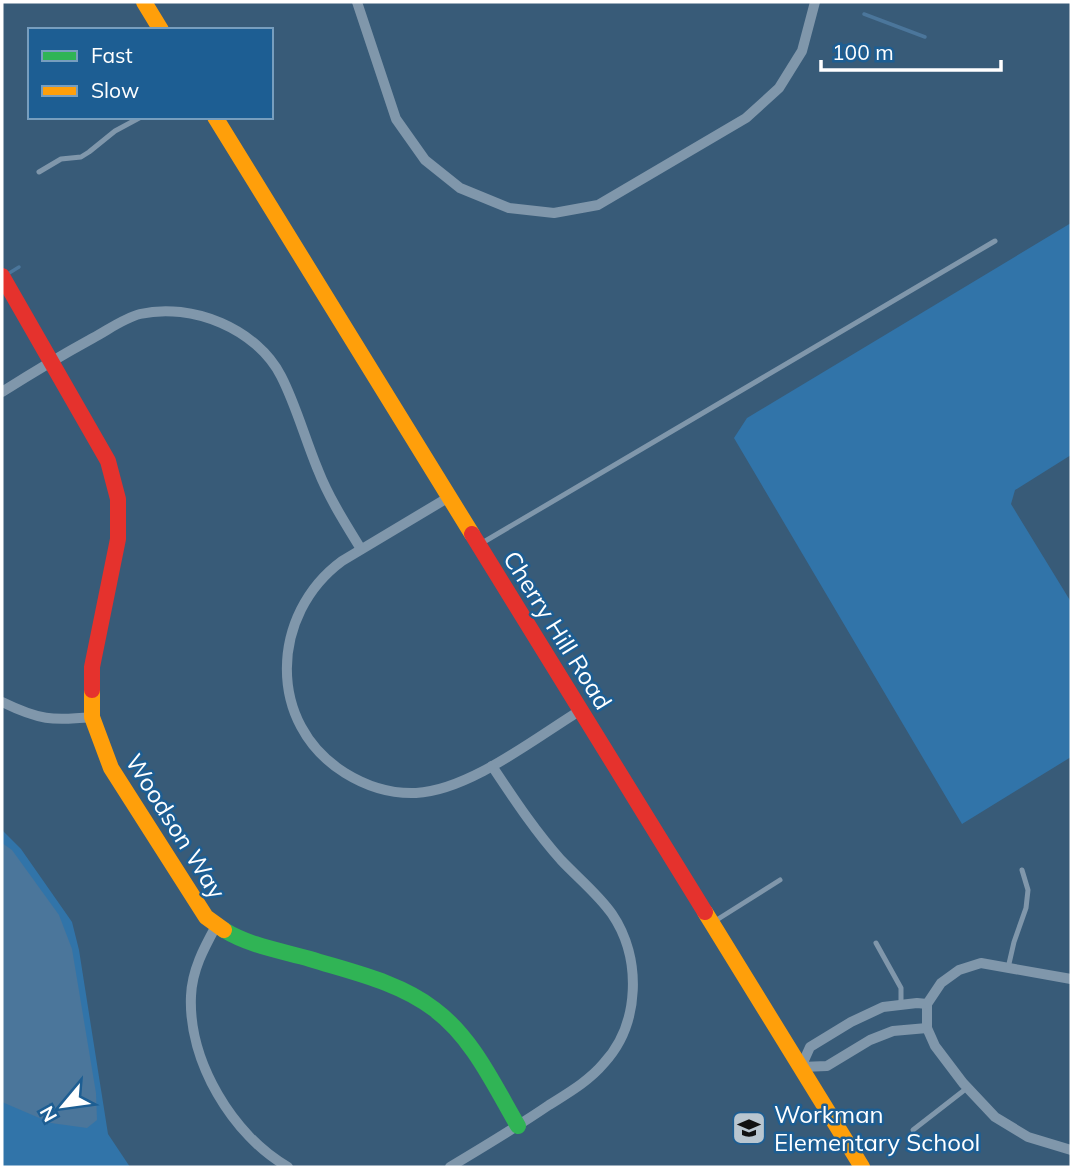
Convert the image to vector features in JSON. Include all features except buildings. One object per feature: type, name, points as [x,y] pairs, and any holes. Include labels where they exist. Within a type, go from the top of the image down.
[{"type":"main road","points":[[144,2],[160,28]]},
{"type":"main road","name":"Cherry Hill Road","points":[[216,119],[713,923],[860,1167]]},
{"type":"main road","name":"Woodson Way","points":[[2,276],[101,447],[112,473],[118,499],[118,539],[92,667],[92,717],[111,768],[206,918],[246,942],[389,986],[426,1004],[464,1038],[518,1126]]},
{"type":"street","points":[[357,2],[396,119],[425,160],[460,188],[509,208],[554,214],[598,205],[746,118],[779,88],[802,51],[815,2]]},
{"type":"street","points":[[2,392],[119,323],[141,314],[170,312],[207,317],[235,328],[258,345],[281,374],[327,492],[361,549]]},
{"type":"street","points":[[449,497],[361,549],[326,573],[311,590],[292,627],[287,657],[293,707],[303,729],[320,752],[339,769],[364,783],[415,793],[443,789],[492,766],[581,710]]},
{"type":"street","points":[[2,702],[24,713],[55,721],[92,717]]},
{"type":"street","points":[[450,1167],[582,1084],[605,1062],[625,1028],[634,979],[629,951],[615,918],[600,898],[547,844],[492,766]]},
{"type":"street","points":[[216,926],[198,958],[191,995],[194,1028],[200,1052],[218,1092],[233,1116],[260,1147],[288,1167]]},
{"type":"street","points":[[1071,979],[981,963],[959,970],[941,983],[927,1004],[927,1028],[934,1046],[967,1088],[995,1117],[1028,1138],[1071,1150]]},
{"type":"street","points":[[927,1004],[883,1007],[827,1035],[810,1047],[801,1067],[827,1066],[870,1040],[892,1031],[927,1028]]},
{"type":"lane","points":[[39,172],[61,159],[81,157],[115,131],[137,119]]},
{"type":"lane","points":[[480,545],[995,242]]},
{"type":"lane","points":[[1008,968],[1026,908],[1028,890],[1022,870]]},
{"type":"lane","points":[[713,923],[780,880]]},
{"type":"lane","points":[[876,943],[901,988],[901,1004]]},
{"type":"lane","points":[[913,1130],[967,1088]]},
{"type":"shaded area","points":[[1071,223],[1071,455],[1015,490],[1011,504],[1071,602],[1071,757],[962,824],[734,438],[747,418]]},
{"type":"shaded area","points":[[2,830],[21,849],[72,922],[79,950],[108,1134],[130,1167],[2,1167]]},
{"type":"shaded area","points":[[2,843],[12,850],[59,915],[72,949],[96,1093],[97,1120],[87,1128],[51,1123],[2,1102]]},
{"type":"waterway","points":[[864,14],[925,37]]},
{"type":"waterway","points":[[6,275],[19,267]]},
{"type":"traffic: fast","points":[[224,930],[255,944],[375,979],[406,992],[434,1009],[471,1048],[518,1126]]},
{"type":"traffic: slow","points":[[144,2],[160,28]]},
{"type":"traffic: slow","points":[[216,119],[472,534]]},
{"type":"traffic: slow","points":[[92,690],[92,717],[111,768],[206,917],[224,930]]},
{"type":"traffic: slow","points":[[705,912],[862,1167]]},
{"type":"traffic: jam","points":[[2,276],[108,461],[118,499],[118,539],[92,667],[92,690]]},
{"type":"traffic: jam","points":[[472,534],[705,912]]},
{"type":"place","name":"Workman Elementary School","points":[[749,1128]]}]
